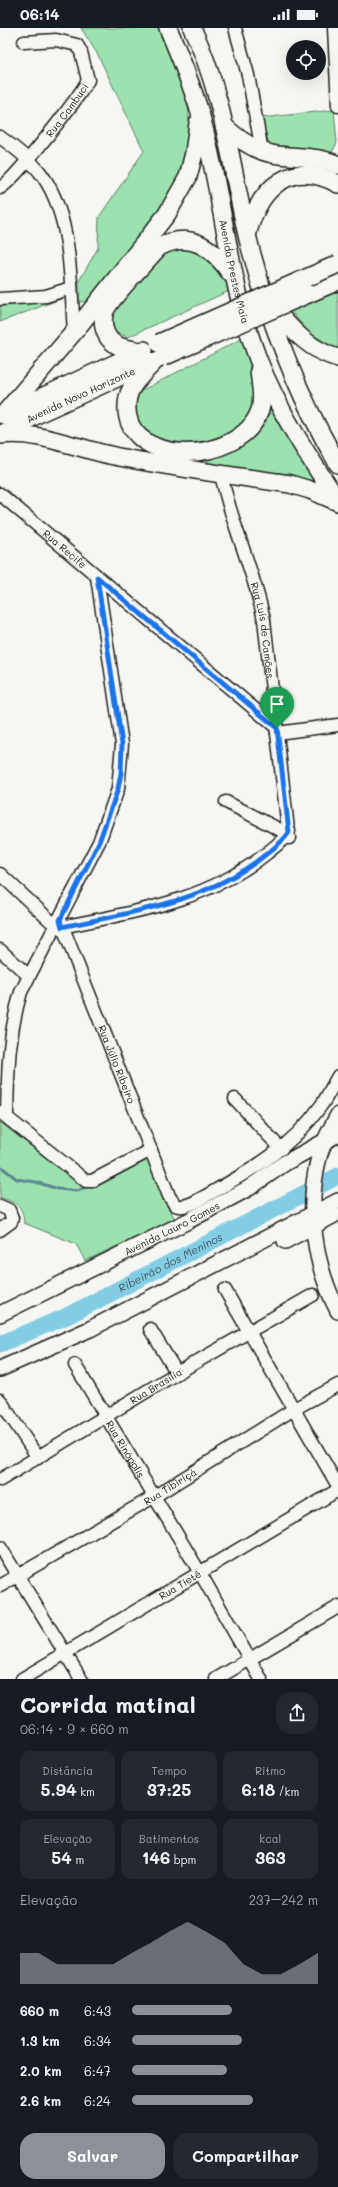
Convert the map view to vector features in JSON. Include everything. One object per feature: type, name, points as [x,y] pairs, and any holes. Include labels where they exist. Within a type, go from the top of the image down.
[{"type":"highway","name":"Avenida Prestes Maia","points":[[168,28],[186,71],[200,113],[235,280],[258,359],[299,441],[338,501]]},
{"type":"highway","points":[[192,28],[213,83],[224,126],[247,234],[265,300],[306,407],[338,464]]},
{"type":"highway","points":[[1,416],[74,332],[167,214],[183,189],[192,165],[200,113]]},
{"type":"highway","points":[[224,126],[242,142],[262,152],[317,159],[338,165]]},
{"type":"highway","points":[[247,234],[252,215],[261,198],[278,182],[292,176],[307,175],[325,177],[338,184]]},
{"type":"highway","points":[[235,280],[214,252],[197,243],[179,240],[168,242],[159,247],[109,304],[103,319],[104,328],[111,341],[116,345],[155,353],[338,281]]},
{"type":"highway","points":[[258,359],[261,402],[255,420],[235,441],[214,449],[191,453],[163,449],[149,444],[135,432],[130,421],[127,406],[131,390],[155,353],[338,264]]},
{"type":"highway","points":[[265,300],[300,337],[315,349],[338,358]]},
{"type":"highway","name":"Avenida Novo Horizonte","points":[[1,416],[155,353]]},
{"type":"highway","name":"Avenida Novo Horizonte","points":[[0,435],[155,353]]},
{"type":"highway","points":[[0,435],[32,435],[118,457],[290,484],[338,501]]},
{"type":"main road","points":[[338,1115],[332,1137],[317,1169],[314,1213],[321,1269],[338,1311]]},
{"type":"main road","name":"Avenida Lauro Gomes","points":[[0,1314],[188,1221],[249,1188],[285,1163],[332,1137]]},
{"type":"main road","points":[[285,1163],[305,1162],[317,1169]]},
{"type":"main road","points":[[0,1369],[90,1329],[338,1201]]},
{"type":"main road","points":[[0,1380],[94,1338],[314,1213],[338,1213]]},
{"type":"street","points":[[234,28],[248,74],[262,152]]},
{"type":"street","points":[[334,28],[338,106]]},
{"type":"street","name":"Rua Cambuci","points":[[0,188],[7,184],[29,160],[86,82],[88,76],[81,52],[76,45],[56,40],[24,42]]},
{"type":"street","points":[[0,137],[29,160],[40,172],[61,217],[68,249],[74,332]]},
{"type":"street","points":[[0,299],[46,296],[71,288]]},
{"type":"street","name":"Rua Luís de Camões","points":[[221,474],[227,501],[260,600],[289,835]]},
{"type":"street","name":"Rua Recife","points":[[0,494],[277,730]]},
{"type":"street","points":[[97,577],[122,744],[121,773],[116,795],[99,842],[60,924],[29,976],[14,1015],[8,1047],[4,1114],[80,1177],[90,1182],[151,1150]]},
{"type":"street","points":[[277,730],[338,726]]},
{"type":"street","points":[[0,874],[60,924],[162,906],[202,892],[225,881],[259,859],[289,835],[226,802]]},
{"type":"street","name":"Rua Júlio Ribeiro","points":[[60,924],[169,1196],[177,1206],[192,1203],[253,1170],[281,1149]]},
{"type":"street","points":[[0,950],[29,976]]},
{"type":"street","points":[[235,1099],[281,1149],[313,1116],[338,1076]]},
{"type":"street","points":[[0,1206],[9,1210],[12,1215],[11,1222],[0,1230]]},
{"type":"street","points":[[224,1290],[338,1486]]},
{"type":"street","name":"Rua Brasília","points":[[0,1480],[248,1331],[313,1295]]},
{"type":"street","points":[[150,1329],[177,1373]]},
{"type":"street","name":"Rua Rinópolis","points":[[75,1365],[200,1571],[261,1679]]},
{"type":"street","name":"Rua Tibiriçá","points":[[0,1586],[155,1496],[294,1409],[338,1385]]},
{"type":"street","points":[[0,1400],[38,1458]]},
{"type":"street","name":"Rua Tietê","points":[[22,1679],[200,1571],[338,1490]]},
{"type":"street","points":[[0,1547],[80,1679]]},
{"type":"street","points":[[216,1679],[338,1607]]},
{"type":"green space","points":[[81,28],[161,28],[178,66],[187,96],[189,130],[187,154],[183,169],[176,186],[166,203],[141,237],[89,301],[81,302],[79,299],[79,281],[98,248],[99,217],[144,151],[98,55]]},
{"type":"green space","points":[[334,110],[337,143],[331,154],[270,147],[261,118]]},
{"type":"green space","points":[[193,246],[222,266],[231,290],[128,337],[114,332],[110,320],[112,309],[168,249]]},
{"type":"green space","points":[[338,289],[338,348],[335,348],[308,332],[290,310]]},
{"type":"green space","points":[[63,298],[0,322],[0,306],[43,302]]},
{"type":"green space","points":[[245,337],[258,392],[251,417],[217,442],[190,445],[161,442],[141,429],[134,411],[135,394]]},
{"type":"green space","points":[[271,400],[316,482],[208,464],[206,458]]},
{"type":"green space","points":[[0,1122],[78,1183],[92,1186],[145,1159],[151,1161],[165,1201],[175,1219],[85,1261],[76,1244],[24,1223],[22,1211],[18,1205],[0,1197]]},
{"type":"waterway","points":[[0,1166],[17,1179],[36,1182],[58,1189],[78,1191],[89,1185]]},
{"type":"waterway","name":"Ribeirão dos Meninos","points":[[0,1344],[65,1317],[338,1176]]},
{"type":"route","points":[[97,577],[277,728],[289,832],[272,849],[245,869],[202,892],[162,906],[62,927],[60,920],[99,842],[111,812],[121,773],[122,744],[97,577]]}]
